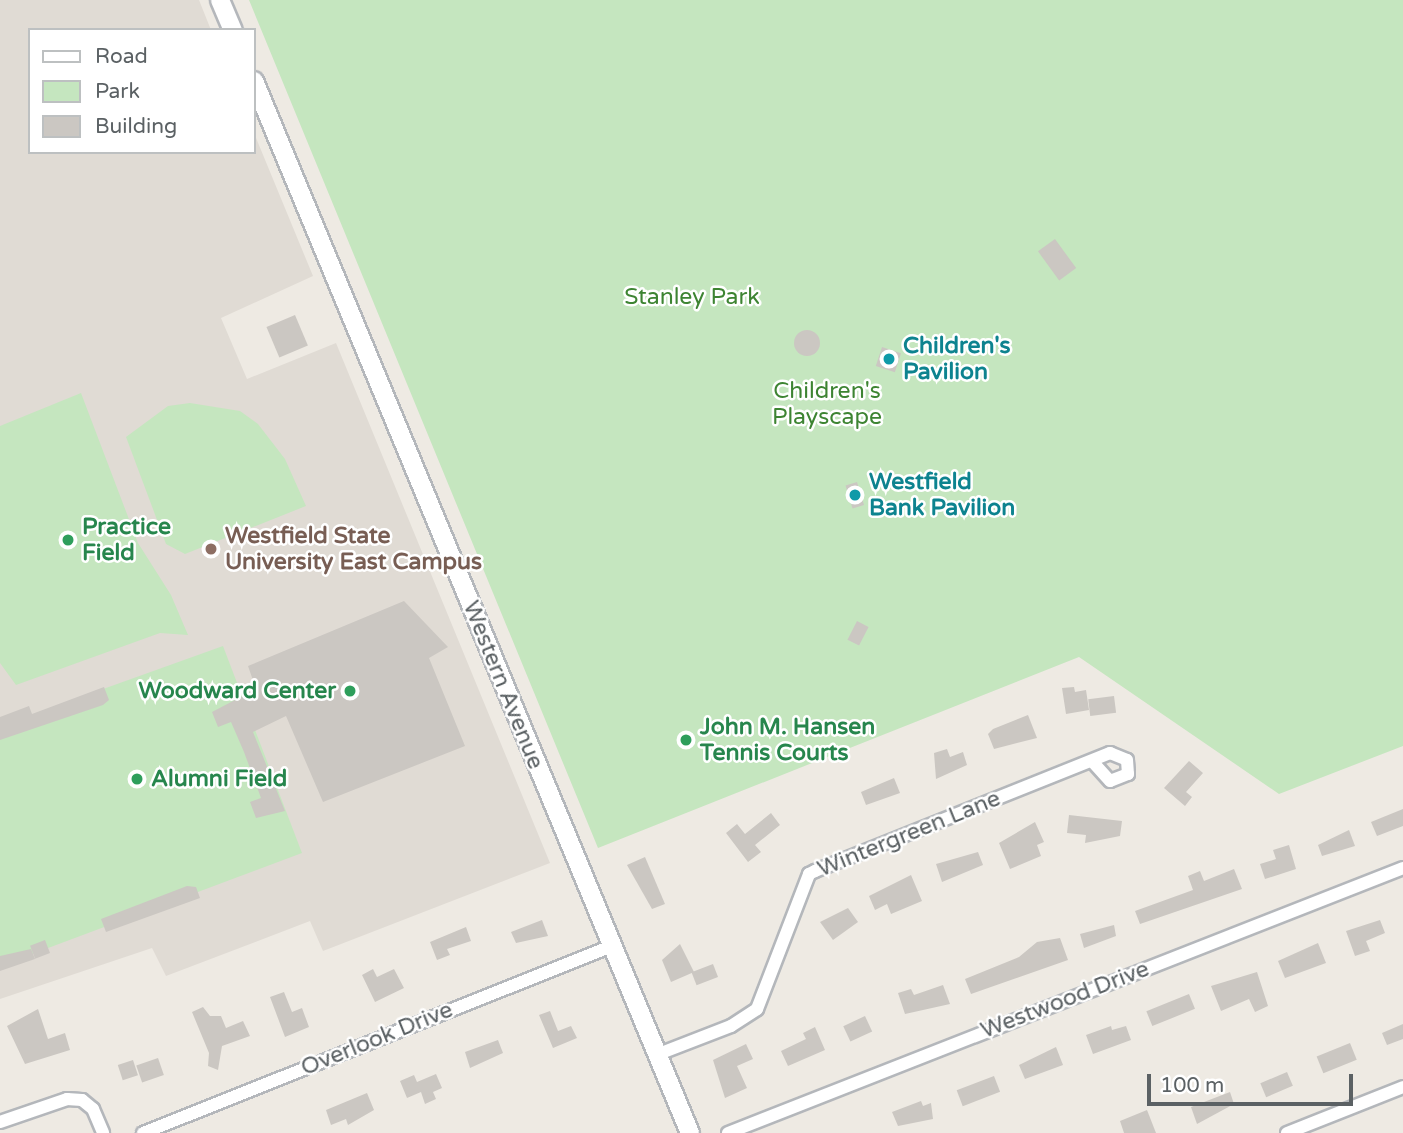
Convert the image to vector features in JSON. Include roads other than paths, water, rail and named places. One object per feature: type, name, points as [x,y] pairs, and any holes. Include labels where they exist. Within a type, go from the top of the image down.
[{"type":"main road","points":[[220,0],[232,28]]},
{"type":"main road","name":"Western Avenue","points":[[256,86],[690,1133]]},
{"type":"street","name":"Wintergreen Lane","points":[[656,1055],[737,1024],[757,1009],[808,874],[1092,761]]},
{"type":"street","name":"Westwood Drive","points":[[728,1133],[1403,868]]},
{"type":"street","name":"Overlook Drive","points":[[142,1133],[612,946]]},
{"type":"street","points":[[1287,1133],[1403,1087]]},
{"type":"street","points":[[0,1122],[67,1099],[82,1100],[93,1109],[103,1133]]},
{"type":"place","name":"Children's Pavilion","points":[[889,359]]},
{"type":"place","name":"Westfield Bank Pavilion","points":[[855,495]]},
{"type":"place","name":"Practice Field","points":[[68,540]]},
{"type":"place","name":"Westfield State University East Campus","points":[[211,549]]},
{"type":"place","name":"Woodward Center","points":[[350,691]]},
{"type":"place","name":"John M. Hansen Tennis Courts","points":[[686,740]]},
{"type":"place","name":"Alumni Field","points":[[137,779]]},
{"type":"park label","name":"Stanley Park","points":[[692,297]]},
{"type":"park label","name":"Children's Playscape","points":[[827,404]]}]
